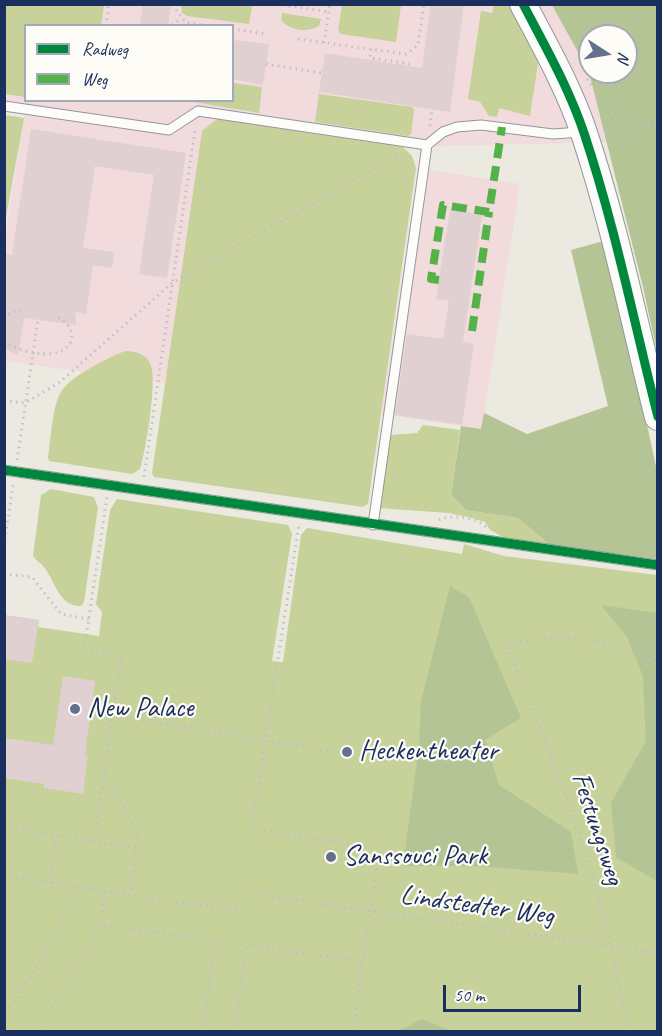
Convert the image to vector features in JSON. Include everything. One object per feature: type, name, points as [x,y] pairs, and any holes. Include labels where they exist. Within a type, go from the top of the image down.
[{"type":"street","points":[[523,4],[563,81],[584,132],[629,291],[657,417]]},
{"type":"lane","points":[[4,106],[169,130],[198,111],[427,145]]},
{"type":"lane","points":[[373,525],[427,145],[443,132],[457,127],[481,125],[553,134],[584,132]]},
{"type":"lane","points":[[4,471],[657,565]]},
{"type":"path","points":[[106,24],[109,4]]},
{"type":"path","points":[[175,4],[175,8],[185,22],[196,24]]},
{"type":"path","points":[[277,4],[328,12]]},
{"type":"path","points":[[324,43],[330,4]]},
{"type":"path","points":[[298,39],[406,54],[418,45],[424,4]]},
{"type":"path","points":[[173,24],[182,18]]},
{"type":"path","points":[[234,29],[266,34]]},
{"type":"path","points":[[371,50],[370,58],[410,65],[406,54]]},
{"type":"path","points":[[266,64],[322,72]]},
{"type":"path","points":[[4,401],[25,403],[60,382],[172,283],[399,154],[427,145],[432,110]]},
{"type":"path","points":[[141,491],[198,111]]},
{"type":"path","points":[[584,132],[657,125]]},
{"type":"path","points":[[4,318],[14,311],[21,310]]},
{"type":"path","points":[[4,341],[15,347],[54,354],[68,346],[71,341],[71,329],[65,320],[54,315]]},
{"type":"path","points":[[4,546],[38,320]]},
{"type":"path","points":[[94,841],[121,656],[84,651],[109,486]]},
{"type":"path","points":[[252,825],[301,514]]},
{"type":"path","points":[[4,574],[32,577],[61,614],[89,619]]},
{"type":"path","points":[[113,715],[328,751]]},
{"type":"path","points":[[102,788],[114,790],[138,832],[129,896]]},
{"type":"path","points":[[4,827],[136,848]]},
{"type":"path","points":[[264,831],[380,848],[353,1032]]},
{"type":"path","points":[[50,883],[57,835]]},
{"type":"path","points":[[4,876],[252,913]]},
{"type":"path","points":[[4,1018],[42,959],[80,887]]},
{"type":"path","points":[[36,1032],[81,961],[100,924],[105,891]]},
{"type":"path","points":[[104,925],[216,941],[202,1032]]},
{"type":"path","points":[[234,1032],[247,945],[363,962]]},
{"type":"shaded area","points":[[5,5],[657,5],[657,141],[403,147],[216,120],[202,131],[165,383],[5,361],[5,239],[24,115],[5,112]]},
{"type":"shaded area","points":[[419,168],[520,184],[482,429],[381,414]]},
{"type":"green space","points":[[5,4],[104,4],[101,24],[24,24],[24,97],[5,94]]},
{"type":"green space","points":[[181,4],[252,5],[249,24],[187,16],[182,13]]},
{"type":"green space","points":[[342,5],[401,5],[396,42],[341,34],[338,30]]},
{"type":"green space","points":[[494,5],[512,5],[536,48],[538,63],[530,116],[499,108],[497,117],[489,116],[480,102],[468,99],[481,11],[492,13]]},
{"type":"green space","points":[[552,5],[657,5],[657,352],[592,84],[638,84],[638,24],[578,24],[578,52]]},
{"type":"green space","points":[[282,13],[321,19],[319,26],[309,30],[299,30],[289,27],[281,20]]},
{"type":"green space","points":[[234,83],[262,87],[259,113],[194,102],[234,102]]},
{"type":"green space","points":[[319,94],[412,107],[414,110],[411,134],[408,136],[315,122]]},
{"type":"green space","points":[[4,115],[24,118],[5,223]]},
{"type":"green space","points":[[217,119],[403,147],[412,156],[416,168],[368,504],[363,507],[154,477],[152,473],[202,131]]},
{"type":"green space","points":[[607,240],[657,471],[657,559],[550,545],[518,518],[466,510],[451,495],[461,426],[481,429],[484,413],[527,434],[608,406],[571,250]]},
{"type":"green space","points":[[125,351],[144,356],[151,366],[153,386],[150,417],[140,469],[132,474],[49,461],[54,414],[61,392],[81,374]]},
{"type":"green space","points":[[423,425],[460,430],[451,495],[466,510],[518,518],[550,545],[505,538],[490,530],[485,522],[468,517],[448,513],[379,508],[390,435],[417,433]]},
{"type":"green space","points":[[51,489],[94,497],[98,508],[84,602],[81,606],[73,605],[62,597],[47,571],[33,556],[41,495]]},
{"type":"green space","name":"Sanssouci Park","points":[[117,499],[288,525],[292,534],[272,661],[283,662],[301,535],[307,528],[462,554],[464,544],[504,556],[657,575],[657,1031],[5,1031],[4,615],[39,620],[38,627],[99,636],[102,612],[96,604],[110,510]]},
{"type":"green space","points":[[450,586],[469,597],[521,718],[485,740],[499,785],[571,832],[578,874],[478,866],[403,866],[419,746],[421,702]]},
{"type":"green space","points":[[601,605],[657,613],[657,881],[616,857],[611,803],[646,741],[643,676],[627,637]]},
{"type":"green space","points":[[422,1019],[450,1031],[399,1031]]},
{"type":"building","points":[[143,4],[171,4],[168,24],[140,24]]},
{"type":"building","points":[[431,4],[464,4],[450,112],[319,92],[325,53],[422,68]]},
{"type":"building","points":[[234,40],[269,44],[263,85],[234,79]]},
{"type":"building","points":[[31,129],[186,153],[167,278],[139,274],[154,175],[95,166],[83,248],[114,252],[112,268],[93,265],[86,314],[75,312],[76,325],[24,318],[18,355],[4,348],[4,254],[12,255]]},
{"type":"building","points":[[450,210],[482,214],[463,342],[474,344],[462,425],[395,415],[407,334],[443,339],[449,301],[436,299]]},
{"type":"building","name":"New Palace","points":[[4,615],[39,620],[32,663],[4,659]]},
{"type":"building","name":"New Palace","points":[[63,676],[95,681],[85,755],[88,756],[83,794],[44,788],[44,784],[4,778],[4,738],[53,745]]},
{"type":"marked path","points":[[439,280],[431,279],[443,205],[489,212],[502,127]]},
{"type":"marked path","points":[[472,331],[489,212]]},
{"type":"cycle path","points":[[523,4],[564,83],[584,133],[615,239],[658,417]]},
{"type":"cycle path","points":[[4,470],[658,565]]},
{"type":"place","name":"New Palace","points":[[75,709]]},
{"type":"place","name":"Heckentheater","points":[[347,752]]},
{"type":"place","name":"Sanssouci Park","points":[[331,857]]}]
